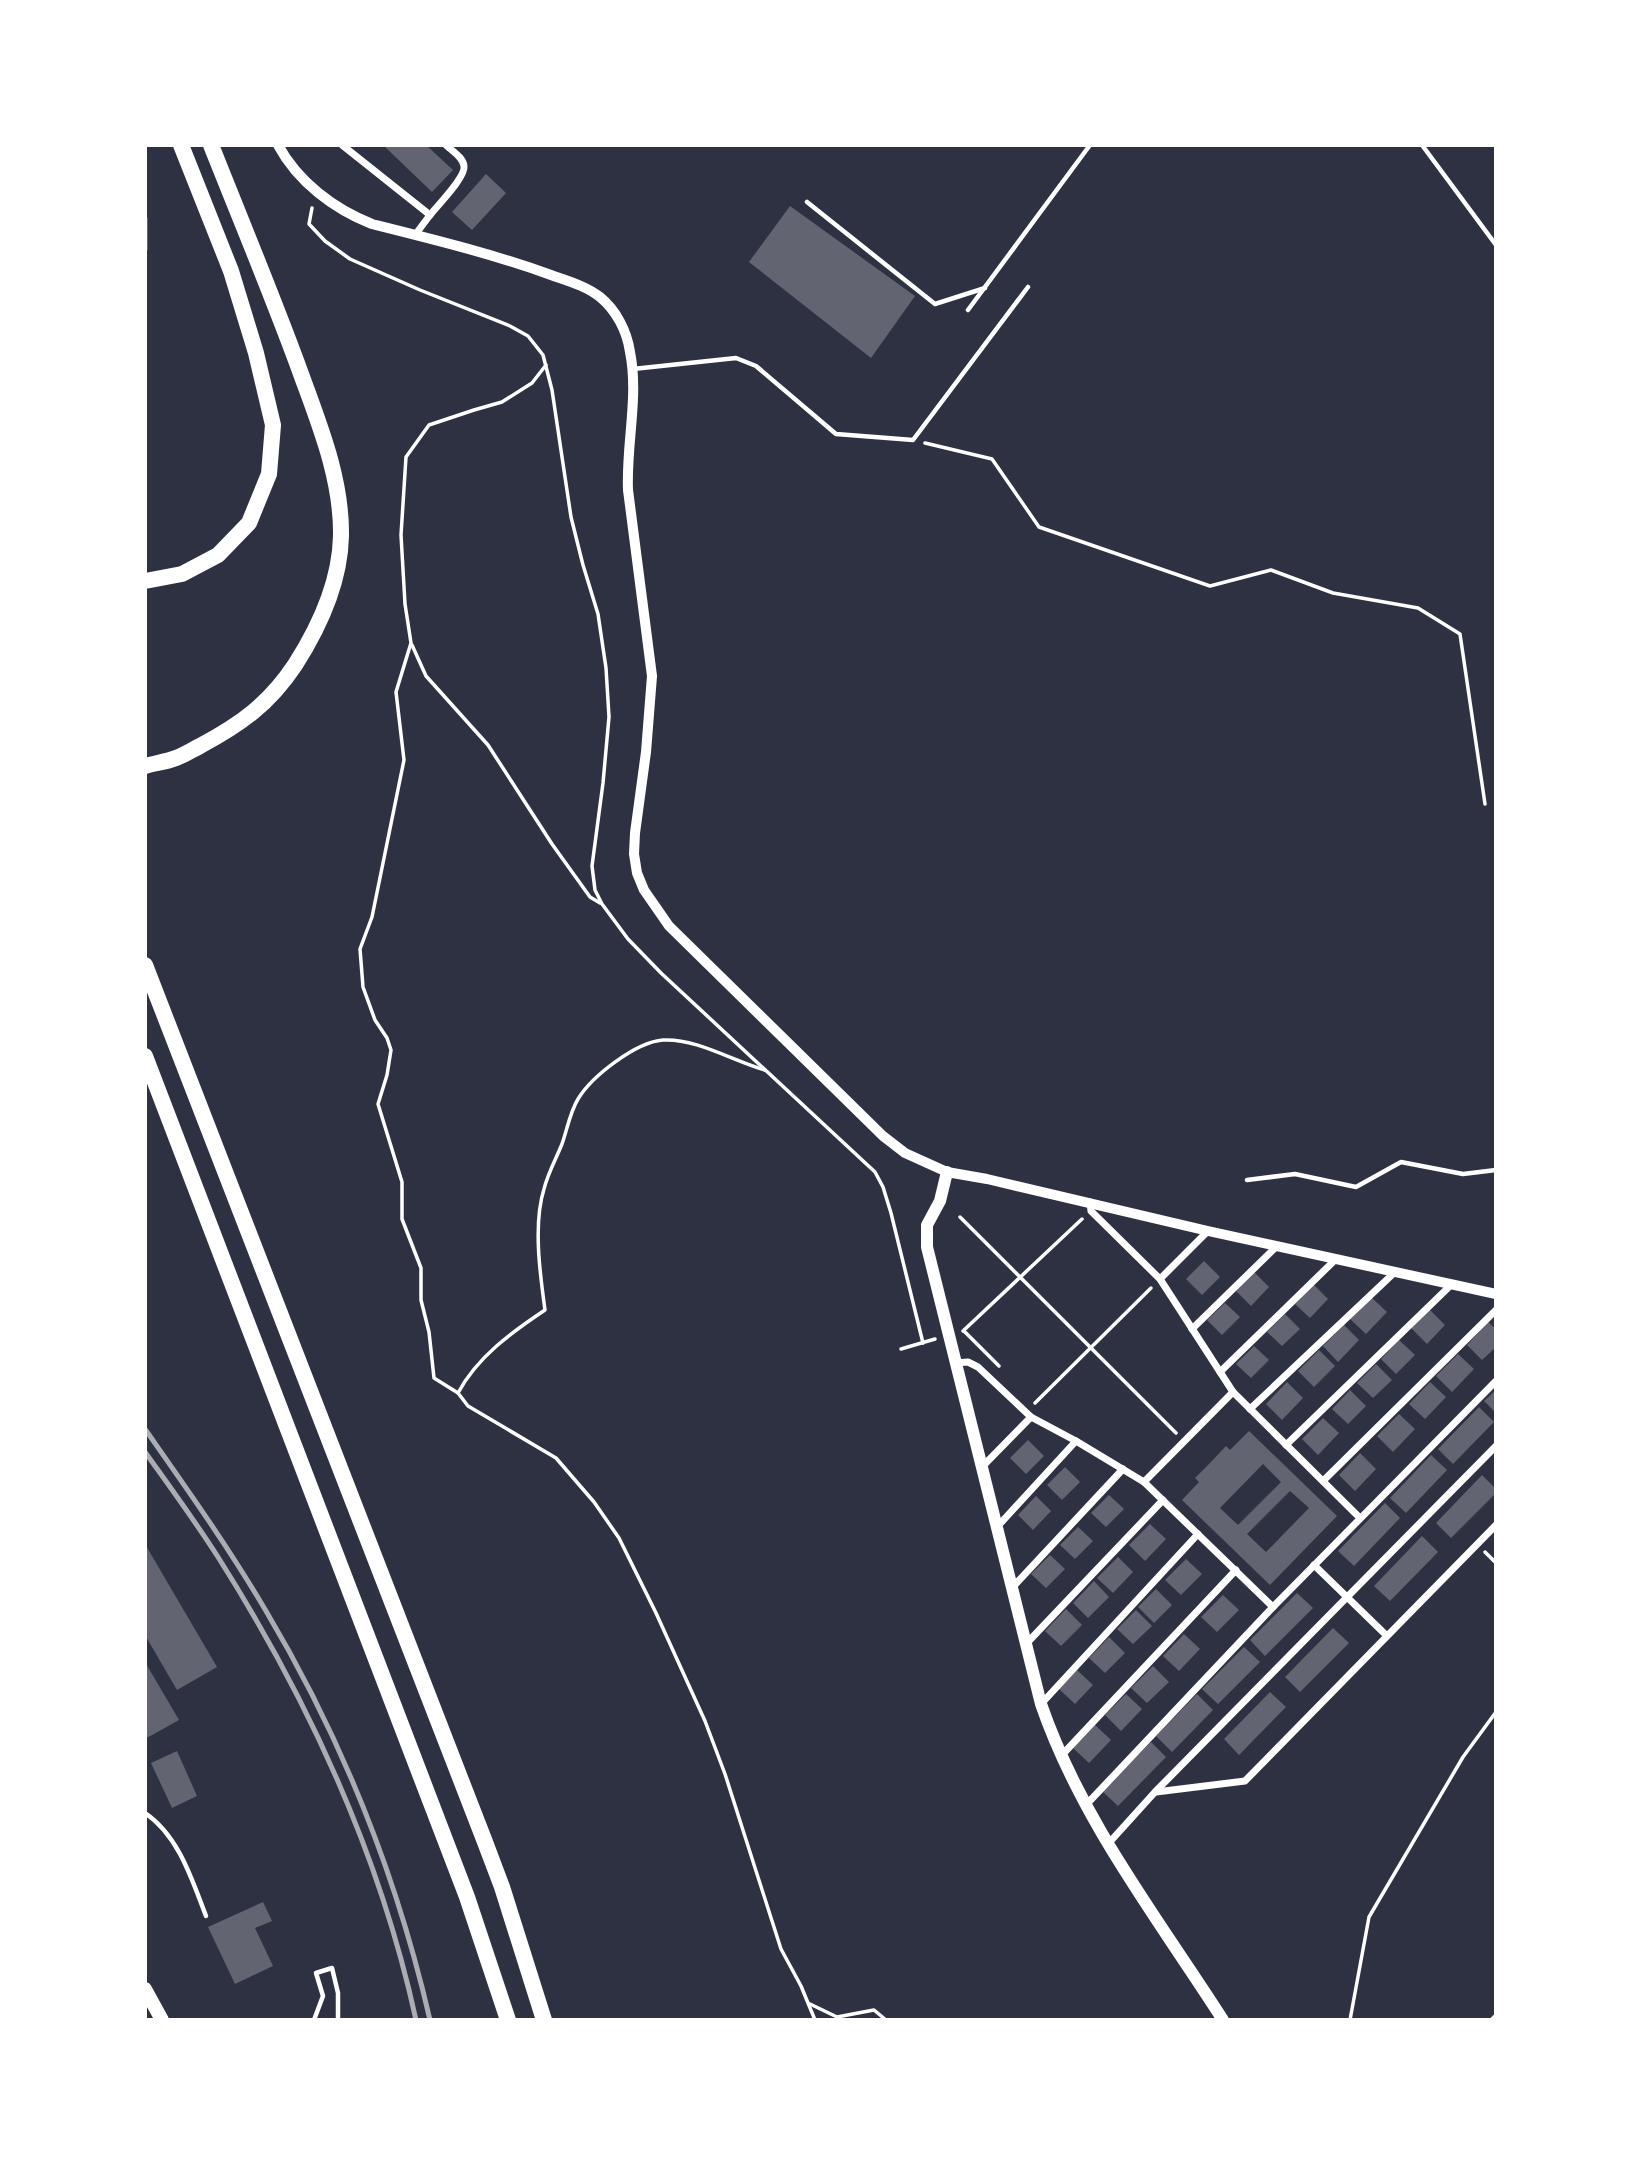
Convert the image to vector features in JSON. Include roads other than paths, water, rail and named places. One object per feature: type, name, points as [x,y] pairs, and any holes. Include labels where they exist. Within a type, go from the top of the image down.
[{"type":"highway","points":[[145,581],[182,574],[218,555],[249,523],[269,474],[273,425],[256,353],[231,271],[181,145]]},
{"type":"highway","points":[[145,766],[177,758],[250,717],[283,683],[310,642],[327,605],[338,568],[341,536],[338,491],[324,438],[275,304],[211,145]]},
{"type":"highway","points":[[145,965],[485,1842],[544,2020]]},
{"type":"highway","points":[[145,1056],[467,1897],[508,2020]]},
{"type":"highway","points":[[145,1989],[162,2020]]},
{"type":"main road","points":[[947,1172],[940,1201],[928,1225],[925,1238],[1041,1704],[1061,1756],[1085,1806],[1124,1871],[1223,2020]]},
{"type":"street","points":[[278,145],[293,167],[315,190],[349,215],[372,224],[525,265],[588,288],[607,303],[621,324],[628,342],[633,369],[628,490],[652,676],[646,752],[635,833],[637,873],[644,890],[669,926],[883,1136],[905,1153],[947,1172],[987,1179],[1090,1207],[1496,1294]]},
{"type":"street","points":[[342,145],[429,215]]},
{"type":"street","points":[[415,235],[464,173],[464,164],[446,145]]},
{"type":"street","points":[[1090,1207],[1160,1279],[1233,1392],[1360,1518]]},
{"type":"street","points":[[1160,1279],[1208,1231]]},
{"type":"street","points":[[1192,1329],[1277,1246]]},
{"type":"street","points":[[1220,1372],[1336,1259]]},
{"type":"street","points":[[1250,1409],[1395,1272]]},
{"type":"street","points":[[1286,1445],[1452,1284]]},
{"type":"street","points":[[1323,1481],[1496,1310]]},
{"type":"street","points":[[956,1363],[968,1362],[978,1367],[1031,1416],[1144,1482],[1273,1607]]},
{"type":"street","points":[[1085,1806],[1273,1607],[1496,1381]]},
{"type":"street","points":[[1144,1482],[1233,1392]]},
{"type":"street","points":[[982,1467],[1031,1416]]},
{"type":"street","points":[[997,1527],[1076,1441]]},
{"type":"street","points":[[1108,1845],[1155,1792],[1496,1446]]},
{"type":"street","points":[[1012,1589],[1123,1469]]},
{"type":"street","points":[[1026,1645],[1163,1500]]},
{"type":"street","points":[[1155,1792],[1245,1781],[1496,1525]]},
{"type":"street","points":[[1041,1704],[1198,1534]]},
{"type":"street","points":[[1314,1565],[1386,1635]]},
{"type":"street","points":[[1061,1756],[1236,1570]]},
{"type":"lane","points":[[968,310],[1090,145]]},
{"type":"lane","points":[[1422,145],[1496,245]]},
{"type":"lane","points":[[807,202],[935,304],[985,288]]},
{"type":"lane","points":[[145,218],[145,250]]},
{"type":"lane","points":[[633,369],[736,358],[756,366],[836,434],[913,440],[1028,287]]},
{"type":"lane","points":[[1247,1180],[1295,1174],[1356,1187],[1401,1162],[1462,1174],[1496,1170]]},
{"type":"lane","points":[[145,1813],[158,1822],[185,1862],[206,1916]]},
{"type":"lane","points":[[314,2020],[323,1996],[316,1973],[332,1968],[338,1993],[338,2020]]},
{"type":"railway","points":[[145,1429],[252,1588],[319,1708],[364,1809],[383,1861],[417,1967],[430,2020]]},
{"type":"railway","points":[[145,1452],[218,1557],[251,1611],[311,1722],[361,1838],[383,1898],[416,2020]]}]
